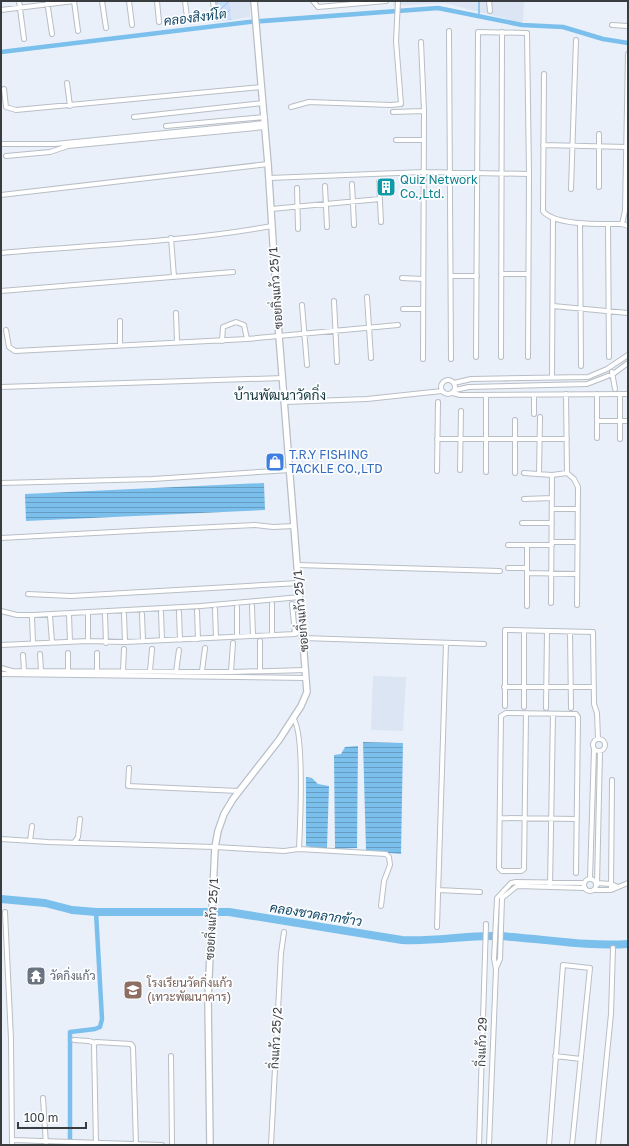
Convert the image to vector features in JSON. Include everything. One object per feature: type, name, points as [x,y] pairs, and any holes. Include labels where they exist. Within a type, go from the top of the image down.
[{"type":"street","points":[[19,1],[24,38]]},
{"type":"street","points":[[1,10],[47,3],[74,1],[78,31]]},
{"type":"street","points":[[102,1],[106,28]]},
{"type":"street","points":[[129,1],[132,25]]},
{"type":"street","points":[[156,1],[159,22]]},
{"type":"street","points":[[185,1],[187,18]]},
{"type":"street","points":[[213,1],[214,11]]},
{"type":"street","name":"ซอยกิ่งแก้ว 25/1","points":[[210,1145],[208,998],[215,847],[220,823],[239,791],[294,718],[305,700],[306,678],[279,336],[265,122],[257,50],[254,1]]},
{"type":"street","points":[[314,1],[318,7],[351,2],[386,1]]},
{"type":"street","points":[[490,1],[490,11]]},
{"type":"street","points":[[47,3],[52,34]]},
{"type":"street","points":[[291,107],[309,102],[391,105],[401,104],[396,41],[398,27],[398,3]]},
{"type":"street","points":[[612,25],[628,26]]},
{"type":"street","points":[[449,31],[451,359]]},
{"type":"street","points":[[476,357],[478,32],[527,33],[529,174],[528,357]]},
{"type":"street","points":[[501,357],[502,32]]},
{"type":"street","points":[[570,189],[576,40]]},
{"type":"street","points":[[421,42],[424,111],[423,359]]},
{"type":"street","points":[[622,224],[626,211],[628,54]]},
{"type":"street","points":[[544,74],[543,211],[553,218],[580,223],[622,224],[628,226]]},
{"type":"street","points":[[68,83],[70,106]]},
{"type":"street","points":[[4,90],[5,104],[11,109],[70,106],[262,87]]},
{"type":"street","points":[[134,117],[263,103]]},
{"type":"street","points":[[393,112],[424,111]]},
{"type":"street","points":[[166,126],[265,122]]},
{"type":"street","points":[[3,144],[62,143],[265,122]]},
{"type":"street","points":[[6,156],[50,152],[68,146],[265,122]]},
{"type":"street","points":[[599,134],[599,187]]},
{"type":"street","points":[[396,140],[424,140]]},
{"type":"street","points":[[543,145],[627,147]]},
{"type":"street","points":[[1,195],[268,164]]},
{"type":"street","points":[[269,178],[424,172],[529,174]]},
{"type":"street","points":[[379,182],[381,222]]},
{"type":"street","points":[[352,184],[354,225]]},
{"type":"street","points":[[325,186],[327,227]]},
{"type":"street","points":[[297,188],[298,229]]},
{"type":"street","points":[[271,208],[380,199]]},
{"type":"street","points":[[552,375],[553,218]]},
{"type":"street","points":[[580,223],[581,366]]},
{"type":"street","points":[[608,224],[609,357]]},
{"type":"street","points":[[1,253],[244,231],[272,226]]},
{"type":"street","points":[[171,238],[174,277]]},
{"type":"street","points":[[1,291],[233,272]]},
{"type":"street","points":[[501,274],[528,274]]},
{"type":"street","points":[[451,276],[477,276]]},
{"type":"street","points":[[402,278],[423,279]]},
{"type":"street","points":[[367,297],[371,358]]},
{"type":"street","points":[[334,301],[337,362]]},
{"type":"street","points":[[302,305],[307,365]]},
{"type":"street","points":[[552,306],[628,313]]},
{"type":"street","points":[[403,309],[423,309]]},
{"type":"street","points":[[176,313],[177,342]]},
{"type":"street","points":[[120,321],[120,345]]},
{"type":"street","points":[[222,341],[223,327],[236,322],[244,326],[247,339]]},
{"type":"street","points":[[6,330],[9,347],[15,351],[222,341],[305,335],[398,325]]},
{"type":"street","points":[[442,391],[442,385],[445,381],[450,380],[454,383],[471,379],[588,378],[611,368],[628,355]]},
{"type":"street","points":[[285,402],[367,399],[442,391],[447,394],[454,391],[483,387],[587,384],[613,374],[628,363]]},
{"type":"street","points":[[611,368],[615,389]]},
{"type":"street","points":[[1,387],[283,378]]},
{"type":"street","points":[[483,379],[483,387]]},
{"type":"street","points":[[545,379],[546,385]]},
{"type":"street","points":[[454,383],[454,391]]},
{"type":"street","points":[[454,391],[460,395],[628,394]]},
{"type":"street","points":[[566,394],[567,473],[577,483],[577,605]]},
{"type":"street","points":[[597,394],[597,438]]},
{"type":"street","points":[[620,394],[620,438]]},
{"type":"street","points":[[486,395],[486,472]]},
{"type":"street","points":[[534,395],[534,414]]},
{"type":"street","points":[[437,470],[438,402]]},
{"type":"street","points":[[460,470],[461,411]]},
{"type":"street","points":[[539,474],[540,416]]},
{"type":"street","points":[[515,420],[515,473]]},
{"type":"street","points":[[597,421],[628,421]]},
{"type":"street","points":[[437,439],[567,439]]},
{"type":"street","points":[[1,483],[153,479],[290,470]]},
{"type":"street","points":[[524,473],[552,475],[567,473]]},
{"type":"street","points":[[551,603],[552,475]]},
{"type":"street","points":[[524,499],[552,498]]},
{"type":"street","points":[[552,509],[578,509]]},
{"type":"street","points":[[522,523],[552,523]]},
{"type":"street","points":[[4,538],[255,525],[273,527],[294,526]]},
{"type":"street","points":[[508,545],[577,542]]},
{"type":"street","points":[[527,545],[527,606]]},
{"type":"street","points":[[297,565],[500,571]]},
{"type":"street","points":[[508,568],[527,568]]},
{"type":"street","points":[[527,573],[577,574]]},
{"type":"street","points":[[28,594],[78,595],[299,583]]},
{"type":"street","points":[[1,611],[17,615],[33,615],[201,606],[300,597]]},
{"type":"street","points":[[272,604],[272,635]]},
{"type":"street","points":[[292,604],[295,634]]},
{"type":"street","points":[[252,606],[254,636]]},
{"type":"street","points":[[237,607],[237,637]]},
{"type":"street","points":[[215,609],[216,638]]},
{"type":"street","points":[[197,611],[198,639]]},
{"type":"street","points":[[161,612],[162,640]]},
{"type":"street","points":[[179,612],[180,640]]},
{"type":"street","points":[[105,614],[106,643]]},
{"type":"street","points":[[124,614],[124,642]]},
{"type":"street","points":[[142,614],[143,641]]},
{"type":"street","points":[[69,615],[70,642]]},
{"type":"street","points":[[32,616],[33,643]]},
{"type":"street","points":[[50,616],[52,642]]},
{"type":"street","points":[[88,616],[88,641]]},
{"type":"street","points":[[505,706],[505,630],[593,632],[594,687],[598,739]]},
{"type":"street","points":[[524,631],[524,707]]},
{"type":"street","points":[[546,708],[547,631]]},
{"type":"street","points":[[570,632],[571,708]]},
{"type":"street","points":[[1,645],[88,641],[106,643],[295,634],[484,644]]},
{"type":"street","points":[[260,641],[260,671]]},
{"type":"street","points":[[436,927],[446,642]]},
{"type":"street","points":[[231,672],[233,643]]},
{"type":"street","points":[[202,671],[205,648]]},
{"type":"street","points":[[150,672],[152,649]]},
{"type":"street","points":[[123,671],[124,650]]},
{"type":"street","points":[[176,672],[179,650]]},
{"type":"street","points":[[68,653],[68,671]]},
{"type":"street","points":[[97,653],[97,672]]},
{"type":"street","points":[[40,654],[41,671]]},
{"type":"street","points":[[23,655],[24,671]]},
{"type":"street","points":[[1,668],[12,671],[97,672],[231,672],[306,670]]},
{"type":"street","points":[[1,674],[306,678]]},
{"type":"street","points":[[504,687],[594,687]]},
{"type":"street","points":[[526,714],[524,869],[521,871],[502,871],[499,868],[501,716],[506,713],[576,714],[578,717],[576,873]]},
{"type":"street","points":[[550,884],[553,714]]},
{"type":"street","points":[[294,718],[298,725],[300,754],[299,849]]},
{"type":"street","points":[[590,879],[593,743],[598,739]]},
{"type":"street","points":[[596,886],[600,751],[604,748],[605,743],[598,739]]},
{"type":"street","points":[[594,749],[600,751]]},
{"type":"street","points":[[129,768],[128,786],[239,791]]},
{"type":"street","points":[[610,890],[612,780]]},
{"type":"street","points":[[500,818],[577,819]]},
{"type":"street","points":[[74,843],[78,837],[80,819]]},
{"type":"street","points":[[592,820],[598,820]]},
{"type":"street","points":[[30,841],[32,826]]},
{"type":"street","points":[[1,839],[284,851],[299,849],[387,854],[390,860],[390,865],[384,881],[381,906]]},
{"type":"street","points":[[550,884],[584,883],[590,879]]},
{"type":"street","points":[[590,879],[594,880],[596,886]]},
{"type":"street","points":[[496,968],[500,959],[498,896],[514,882],[585,888],[590,892],[596,886],[611,884],[618,887]]},
{"type":"street","points":[[584,883],[585,888]]},
{"type":"street","points":[[596,886],[610,890],[628,883]]},
{"type":"street","points":[[438,890],[480,892]]},
{"type":"street","points":[[489,1145],[496,968],[494,959],[495,930],[498,907]]},
{"type":"street","points":[[5,912],[11,1039],[12,1143],[74,1141],[96,1144],[162,1145]]},
{"type":"street","name":"กิ่งแก้ว 29","points":[[479,1145],[486,926]]},
{"type":"street","name":"กิ่งแก้ว 25/2","points":[[271,1145],[281,953],[284,932]]},
{"type":"street","points":[[598,1145],[612,1014],[613,948]]},
{"type":"street","points":[[548,1145],[563,965],[590,968],[572,1145]]},
{"type":"street","points":[[74,1040],[95,1043],[103,1042],[131,1044],[133,1047],[136,1145]]},
{"type":"street","points":[[95,1043],[96,1144]]},
{"type":"street","points":[[171,1056],[172,1145]]},
{"type":"street","points":[[555,1056],[581,1059]]},
{"type":"street","points":[[42,1098],[46,1142]]},
{"type":"shaded area","points":[[216,1],[230,1],[231,20],[212,22],[211,13],[217,11]]},
{"type":"shaded area","points":[[230,1],[250,1],[250,17],[231,20]]},
{"type":"shaded area","points":[[393,1],[524,1],[523,23],[444,3],[393,6]]},
{"type":"shaded area","points":[[373,676],[406,677],[403,731],[371,730]]},
{"type":"water","points":[[264,483],[265,510],[26,521],[25,494]]},
{"type":"water","points":[[363,742],[403,743],[401,854],[366,851]]},
{"type":"water","points":[[358,746],[357,848],[335,849],[334,755],[341,754],[345,747]]},
{"type":"water","points":[[306,777],[312,778],[318,784],[329,786],[327,848],[318,849],[306,846]]},
{"type":"waterway","points":[[479,1],[479,17]]},
{"type":"waterway","name":"คลองสิงห์โต","points":[[1,52],[249,22],[438,8],[522,25],[563,27],[603,39],[628,43]]},
{"type":"waterway","name":"คลองชวดลากข้าว","points":[[1,899],[45,903],[72,910],[96,912],[229,912],[402,940],[497,936],[595,944],[628,944]]},
{"type":"waterway","points":[[70,1145],[70,1032],[100,1027],[102,1019],[96,912]]},
{"type":"place","name":"Quiz Network Co.,Ltd.","points":[[386,187]]},
{"type":"place","name":"T.R.Y FISHING TACKLE CO.,LTD","points":[[275,462]]},
{"type":"place","name":"วัดกิ่งแก้ว","points":[[36,976]]},
{"type":"place","name":"โรงเรียนวัดกิ่งแก้ว (เทวะพัฒนาคาร)","points":[[133,990]]},
{"type":"district","name":"บ้านพัฒนาวัดกิ่ง","points":[[280,395]]}]
